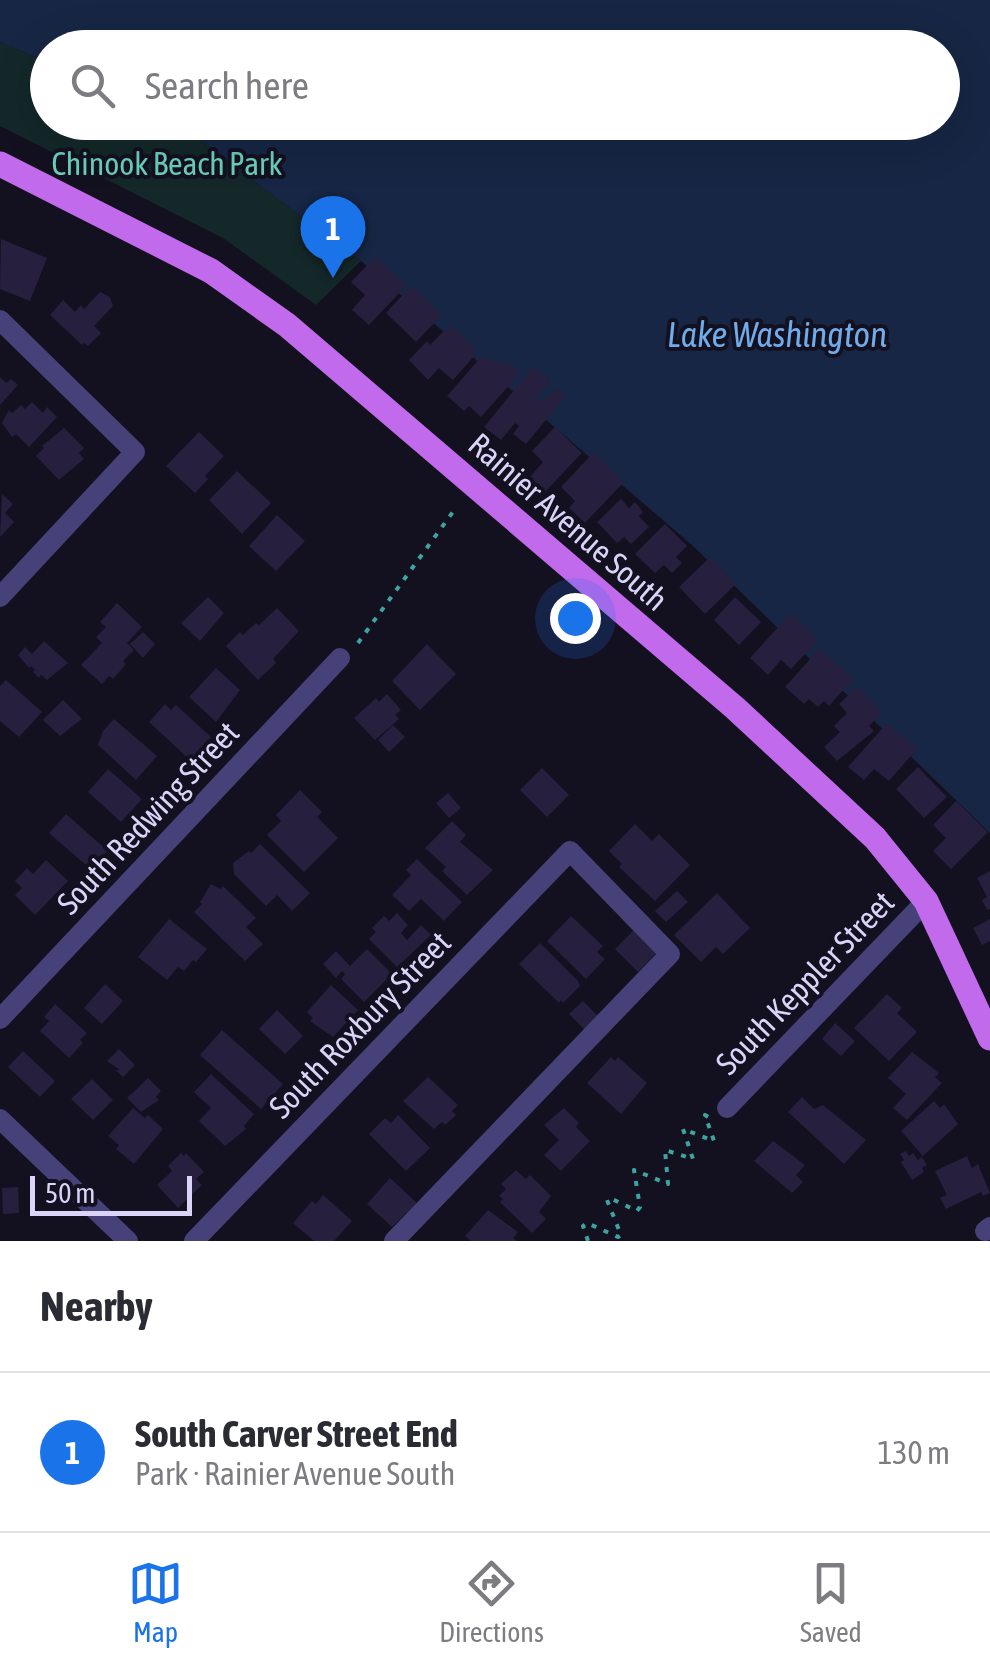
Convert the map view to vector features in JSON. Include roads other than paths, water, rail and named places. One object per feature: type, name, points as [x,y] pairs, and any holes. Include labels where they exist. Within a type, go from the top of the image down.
[{"type":"main road","name":"Rainier Avenue South","points":[[0,164],[211,271],[287,325],[723,698],[886,850],[926,901],[990,1038]]},
{"type":"street","points":[[0,320],[135,452],[0,596]]},
{"type":"street","name":"South Redwing Street","points":[[0,1019],[340,658]]},
{"type":"street","name":"South Roxbury Street","points":[[194,1241],[570,851],[670,954],[394,1241]]},
{"type":"street","name":"South Keppler Street","points":[[721,1114],[926,901]]},
{"type":"street","points":[[0,1118],[127,1240]]},
{"type":"street","points":[[98,1241],[127,1240]]},
{"type":"water","name":"Lake Washington","points":[[0,0],[990,0],[990,833],[693,546],[361,261],[201,140],[960,140],[960,30],[30,30],[30,55],[0,42]]},
{"type":"place","name":"South Carver Street End","points":[[333,278]]},
{"type":"park label","name":"Chinook Beach Park","points":[[167,164]]}]
